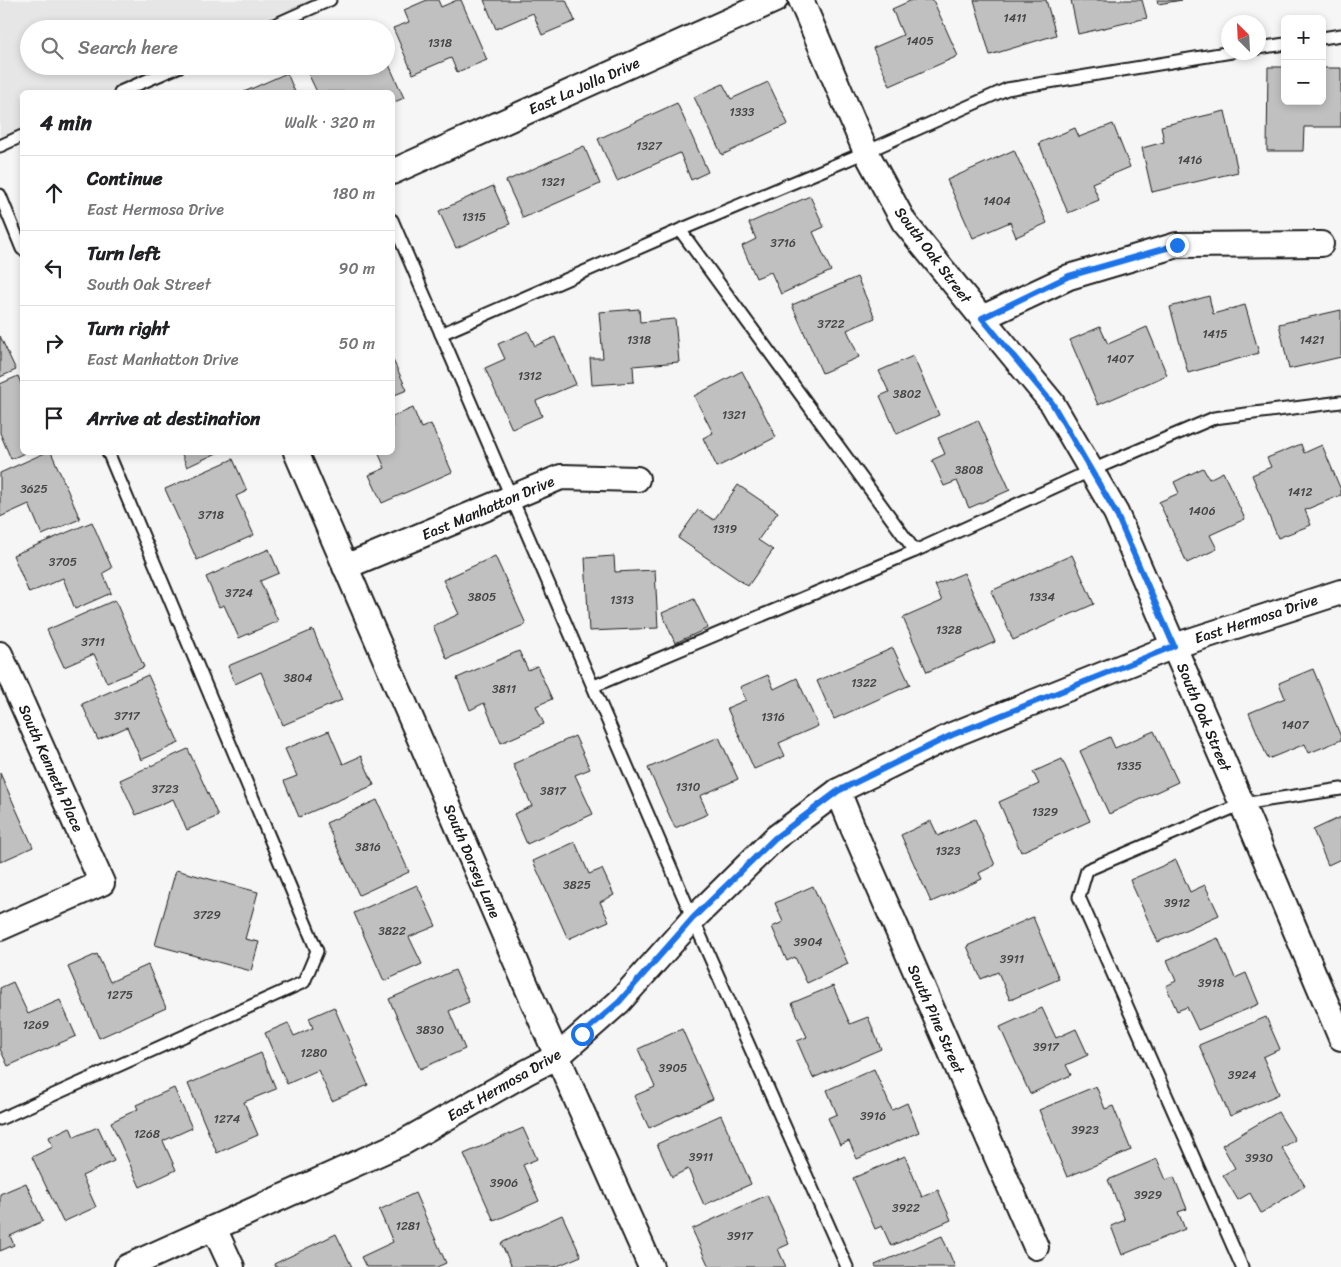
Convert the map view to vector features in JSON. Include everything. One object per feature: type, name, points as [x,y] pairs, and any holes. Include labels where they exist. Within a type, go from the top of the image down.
[{"type":"street","name":"East La Jolla Drive","points":[[395,171],[775,0]]},
{"type":"street","name":"South Oak Street","points":[[801,0],[866,152],[904,222],[1052,403],[1116,513],[1341,1038]]},
{"type":"street","points":[[982,318],[1069,276],[1177,245],[1321,244]]},
{"type":"street","name":"South Dorsey Lane","points":[[297,455],[542,1022],[651,1267]]},
{"type":"street","name":"East Manhatton Drive","points":[[345,568],[562,477],[636,479]]},
{"type":"street","name":"East Hermosa Drive","points":[[127,1267],[404,1142],[558,1056],[619,1002],[693,918],[775,838],[838,791],[952,735],[1174,646],[1341,592]]},
{"type":"street","name":"South Kenneth Place","points":[[0,654],[102,883],[0,928]]},
{"type":"street","name":"South Pine Street","points":[[838,791],[1036,1247]]},
{"type":"street","points":[[214,1228],[232,1267]]},
{"type":"lane","points":[[285,20],[330,0]]},
{"type":"lane","points":[[1326,37],[1341,34]]},
{"type":"lane","points":[[1266,47],[1281,45]]},
{"type":"lane","points":[[441,334],[1007,90],[1221,54]]},
{"type":"lane","points":[[125,90],[159,75]]},
{"type":"lane","points":[[0,146],[20,137]]},
{"type":"lane","points":[[0,195],[20,244]]},
{"type":"lane","points":[[395,227],[693,918],[847,1267]]},
{"type":"lane","points":[[680,230],[915,551]]},
{"type":"lane","points":[[594,686],[915,551],[1092,470],[1214,418],[1341,402]]},
{"type":"lane","points":[[0,1120],[304,982],[317,951],[109,455]]},
{"type":"lane","points":[[1242,1267],[1079,897],[1087,870],[1242,804],[1341,789]]},
{"type":"shaded area","points":[[0,0],[330,0],[285,20],[20,20],[20,75],[159,75],[125,90],[20,90],[20,137],[0,146]]},
{"type":"building","points":[[427,0],[438,0],[441,7],[461,0],[487,60],[457,72],[451,58],[413,74],[395,33],[395,27],[409,22],[404,10]]},
{"type":"building","points":[[484,0],[566,0],[575,21],[542,35],[533,13],[496,29]]},
{"type":"building","points":[[912,0],[933,0],[958,56],[890,86],[873,48],[903,35],[892,9]]},
{"type":"building","points":[[974,0],[1046,0],[1056,35],[990,55]]},
{"type":"building","points":[[1071,0],[1142,0],[1147,18],[1078,34]]},
{"type":"building","points":[[1157,0],[1182,0],[1158,4]]},
{"type":"building","points":[[1268,67],[1281,67],[1281,105],[1326,105],[1326,68],[1341,68],[1341,127],[1304,127],[1303,151],[1267,151]]},
{"type":"building","points":[[282,75],[288,75],[294,90],[249,90]]},
{"type":"building","points":[[309,75],[394,75],[404,98],[395,102],[395,90],[316,90]]},
{"type":"building","points":[[768,82],[788,124],[722,155],[694,97],[723,84],[731,99]]},
{"type":"building","points":[[677,103],[708,172],[691,180],[680,153],[617,181],[598,139]]},
{"type":"building","points":[[1225,111],[1238,172],[1152,192],[1142,148],[1164,142],[1161,126]]},
{"type":"building","points":[[1113,124],[1130,167],[1092,183],[1099,200],[1068,213],[1039,143],[1075,128],[1079,137]]},
{"type":"building","points":[[584,146],[600,184],[523,218],[506,181]]},
{"type":"building","points":[[1014,150],[1047,223],[1016,237],[1010,222],[973,238],[947,180]]},
{"type":"building","points":[[493,186],[510,224],[456,248],[439,211]]},
{"type":"building","points":[[810,196],[824,227],[813,232],[831,271],[781,294],[771,272],[756,278],[742,246],[756,239],[749,223]]},
{"type":"building","points":[[857,277],[875,318],[847,330],[859,357],[822,373],[792,305]]},
{"type":"building","points":[[1209,296],[1213,314],[1245,305],[1259,353],[1188,373],[1170,307]]},
{"type":"building","points":[[639,309],[640,322],[675,319],[679,362],[633,366],[634,382],[592,385],[590,358],[603,358],[599,312]]},
{"type":"building","points":[[1341,310],[1341,357],[1289,369],[1279,324]]},
{"type":"building","points":[[1100,327],[1108,344],[1147,327],[1167,375],[1098,405],[1070,340]]},
{"type":"building","points":[[528,331],[535,346],[555,337],[576,384],[536,401],[542,416],[512,429],[485,368],[505,359],[498,344]]},
{"type":"building","points":[[0,336],[16,370],[0,377]]},
{"type":"building","points":[[913,356],[939,415],[897,434],[880,396],[889,392],[879,371]]},
{"type":"building","points":[[395,364],[407,390],[395,395]]},
{"type":"building","points":[[742,371],[776,437],[717,467],[703,438],[713,433],[694,396]]},
{"type":"building","points":[[18,376],[20,381],[20,455],[11,459],[0,433],[0,384]]},
{"type":"building","points":[[413,408],[421,428],[431,424],[452,472],[382,503],[369,475],[385,468],[379,455],[395,455],[395,416]]},
{"type":"building","points":[[978,420],[1010,490],[969,508],[957,481],[944,486],[932,460],[945,454],[938,438]]},
{"type":"building","points":[[1301,444],[1304,453],[1322,445],[1341,490],[1341,495],[1305,510],[1311,525],[1278,538],[1252,475],[1271,467],[1267,458]]},
{"type":"building","points":[[40,455],[52,455],[80,519],[42,535],[29,504],[0,517],[0,473]]},
{"type":"building","points":[[182,455],[213,455],[187,467]]},
{"type":"building","points":[[233,459],[247,491],[236,496],[254,535],[197,560],[165,489]]},
{"type":"building","points":[[1203,468],[1209,479],[1223,472],[1245,519],[1210,535],[1217,549],[1187,563],[1159,502],[1179,493],[1174,482]]},
{"type":"building","points":[[738,485],[778,512],[758,540],[773,550],[748,586],[678,538],[698,510],[714,520]]},
{"type":"building","points":[[92,522],[112,568],[103,573],[111,593],[75,609],[63,578],[29,593],[13,555]]},
{"type":"building","points":[[269,549],[279,573],[260,581],[278,621],[239,638],[224,605],[219,607],[206,577]]},
{"type":"building","points":[[1072,555],[1094,604],[1013,640],[991,591]]},
{"type":"building","points":[[495,556],[526,624],[447,659],[433,626],[459,614],[443,580]]},
{"type":"building","points":[[614,556],[615,572],[655,570],[658,628],[589,631],[585,558]]},
{"type":"building","points":[[964,573],[995,642],[927,672],[903,618],[942,601],[935,585]]},
{"type":"building","points":[[694,599],[708,628],[675,643],[662,613]]},
{"type":"building","points":[[115,600],[144,667],[107,683],[94,654],[64,667],[47,630]]},
{"type":"building","points":[[313,630],[342,700],[283,725],[261,672],[235,684],[228,666]]},
{"type":"building","points":[[893,648],[910,685],[834,719],[817,681]]},
{"type":"building","points":[[519,651],[528,670],[537,666],[552,699],[536,706],[544,724],[501,743],[484,703],[470,710],[457,678]]},
{"type":"building","points":[[1313,669],[1341,740],[1309,753],[1305,744],[1268,759],[1249,713],[1285,698],[1279,683]]},
{"type":"building","points":[[148,675],[179,743],[141,760],[127,727],[98,740],[82,704]]},
{"type":"building","points":[[768,675],[774,689],[797,678],[818,726],[779,743],[785,756],[754,769],[727,708],[746,700],[740,687]]},
{"type":"building","points":[[329,731],[343,764],[361,756],[374,785],[299,817],[284,781],[297,776],[285,749]]},
{"type":"building","points":[[1154,731],[1178,782],[1109,814],[1080,751],[1110,737],[1115,748]]},
{"type":"building","points":[[575,736],[590,769],[575,775],[593,814],[527,844],[514,814],[532,806],[513,764]]},
{"type":"building","points":[[719,737],[738,779],[700,796],[708,814],[675,828],[648,768]]},
{"type":"building","points":[[188,749],[218,816],[187,830],[173,799],[136,815],[120,780]]},
{"type":"building","points":[[1062,759],[1090,821],[1021,852],[999,802],[1039,784],[1033,772]]},
{"type":"building","points":[[0,773],[33,847],[0,862]]},
{"type":"building","points":[[377,800],[409,872],[359,895],[326,823]]},
{"type":"building","points":[[1341,817],[1341,859],[1328,865],[1313,830]]},
{"type":"building","points":[[975,819],[995,865],[979,873],[982,879],[931,902],[901,835],[931,821],[938,836]]},
{"type":"building","points":[[575,842],[589,874],[602,869],[614,895],[600,902],[609,921],[568,939],[533,861]]},
{"type":"building","points":[[1176,860],[1190,892],[1205,885],[1219,915],[1158,942],[1130,880]]},
{"type":"building","points":[[176,870],[258,892],[245,939],[259,942],[251,971],[155,945]]},
{"type":"building","points":[[417,885],[436,926],[409,937],[422,964],[384,981],[354,913]]},
{"type":"building","points":[[813,886],[848,964],[807,983],[795,957],[787,961],[772,927],[783,922],[775,903]]},
{"type":"building","points":[[1033,917],[1059,979],[1010,1000],[998,972],[981,979],[967,946]]},
{"type":"building","points":[[1218,938],[1235,978],[1246,973],[1259,1004],[1198,1030],[1187,1007],[1177,1011],[1166,986],[1176,981],[1167,960]]},
{"type":"building","points":[[97,954],[110,982],[148,965],[166,1008],[99,1038],[68,967]]},
{"type":"building","points":[[455,970],[469,1002],[449,1011],[465,1049],[420,1069],[389,999]]},
{"type":"building","points":[[13,982],[28,1014],[60,1000],[76,1036],[8,1066],[0,1049],[0,988]]},
{"type":"building","points":[[833,986],[850,1024],[868,1017],[881,1049],[813,1078],[797,1041],[807,1037],[792,1003]]},
{"type":"building","points":[[334,1007],[368,1085],[332,1101],[318,1070],[287,1084],[265,1033],[288,1023],[294,1036],[313,1028],[309,1018]]},
{"type":"building","points":[[1042,1008],[1056,1038],[1076,1029],[1088,1055],[1066,1065],[1071,1075],[1030,1094],[1000,1027]]},
{"type":"building","points":[[1266,1017],[1280,1049],[1263,1057],[1279,1094],[1230,1116],[1199,1045]]},
{"type":"building","points":[[682,1029],[713,1099],[649,1128],[634,1096],[655,1087],[638,1049]]},
{"type":"building","points":[[261,1053],[276,1089],[244,1102],[258,1135],[217,1153],[188,1084]]},
{"type":"building","points":[[874,1069],[892,1110],[907,1103],[919,1132],[857,1159],[849,1141],[840,1145],[828,1118],[837,1114],[827,1090]]},
{"type":"building","points":[[1096,1086],[1105,1109],[1113,1106],[1131,1150],[1067,1177],[1039,1110]]},
{"type":"building","points":[[174,1088],[192,1128],[163,1141],[176,1170],[140,1187],[111,1122],[138,1109],[136,1105]]},
{"type":"building","points":[[1278,1112],[1295,1140],[1282,1148],[1305,1186],[1261,1213],[1250,1193],[1238,1200],[1223,1175],[1235,1168],[1222,1145]]},
{"type":"building","points":[[721,1115],[751,1184],[704,1205],[688,1169],[672,1177],[657,1144]]},
{"type":"building","points":[[70,1127],[74,1137],[98,1127],[114,1161],[82,1176],[96,1207],[63,1222],[32,1157],[53,1147],[49,1137]]},
{"type":"building","points":[[523,1128],[537,1159],[523,1165],[539,1201],[494,1221],[464,1154]]},
{"type":"building","points":[[905,1156],[922,1197],[938,1190],[951,1220],[891,1246],[882,1226],[875,1229],[853,1178]]},
{"type":"building","points":[[1157,1159],[1166,1180],[1174,1177],[1187,1209],[1178,1212],[1185,1229],[1122,1255],[1111,1226],[1125,1220],[1108,1180]]},
{"type":"building","points":[[26,1183],[43,1221],[10,1236],[14,1245],[0,1251],[0,1194]]},
{"type":"building","points":[[415,1193],[446,1263],[437,1267],[366,1267],[361,1257],[393,1242],[379,1210]]},
{"type":"building","points":[[767,1195],[789,1244],[778,1249],[786,1267],[709,1267],[692,1229]]},
{"type":"building","points":[[562,1215],[581,1256],[555,1267],[512,1267],[501,1243]]},
{"type":"building","points":[[336,1234],[352,1267],[276,1267],[274,1264]]},
{"type":"building","points":[[942,1236],[955,1267],[876,1267],[875,1265]]},
{"type":"route","points":[[582,1034],[619,1002],[693,918],[775,838],[838,791],[952,735],[1174,646],[1116,513],[1092,470],[1052,403],[982,318],[1069,276],[1177,245]]}]
